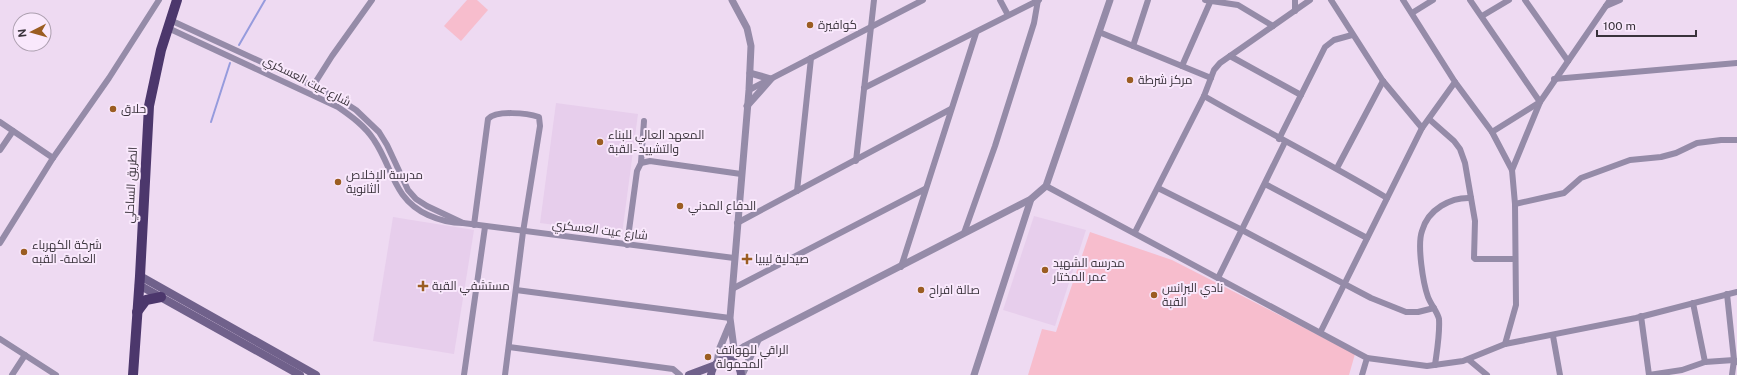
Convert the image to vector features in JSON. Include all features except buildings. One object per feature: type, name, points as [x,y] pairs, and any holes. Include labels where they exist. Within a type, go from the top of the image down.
[{"type":"highway","name":"الطريق الساحلي","points":[[133,375],[136,314],[140,280],[149,106],[161,50],[177,0]]},
{"type":"highway","points":[[136,314],[146,300],[162,297]]},
{"type":"main road","points":[[140,280],[162,297],[300,375]]},
{"type":"main road","points":[[140,280],[316,375]]},
{"type":"main road","points":[[689,375],[726,359],[735,363],[739,367],[742,375]]},
{"type":"main road","points":[[711,375],[715,364]]},
{"type":"street","points":[[0,243],[53,158],[109,78],[159,0]]},
{"type":"street","points":[[313,86],[332,56],[372,0]]},
{"type":"street","points":[[715,364],[729,326],[730,318],[750,73],[750,36],[743,18],[732,0]]},
{"type":"street","points":[[856,161],[874,0]]},
{"type":"street","points":[[749,90],[923,0]]},
{"type":"street","points":[[1000,0],[1008,15]]},
{"type":"street","points":[[864,88],[1039,0]]},
{"type":"street","points":[[964,233],[995,146],[1034,23],[1039,0]]},
{"type":"street","points":[[726,359],[734,352],[1031,199],[1046,186],[1110,0]]},
{"type":"street","points":[[1133,46],[1148,0]]},
{"type":"street","points":[[1295,11],[1296,0]]},
{"type":"street","points":[[1135,232],[1204,96],[1210,78],[1220,63],[1310,0]]},
{"type":"street","points":[[1331,0],[1352,35],[1383,81],[1422,128]]},
{"type":"street","points":[[1403,0],[1455,82],[1492,132],[1512,170],[1515,204],[1516,305],[1505,344]]},
{"type":"street","points":[[1412,13],[1433,0]]},
{"type":"street","points":[[1470,0],[1540,102]]},
{"type":"street","points":[[1482,16],[1509,0]]},
{"type":"street","points":[[1525,0],[1568,61]]},
{"type":"street","points":[[1512,170],[1540,102],[1610,0]]},
{"type":"street","points":[[1606,6],[1620,0]]},
{"type":"street","points":[[1182,66],[1209,1],[1230,3],[1238,2],[1273,26]]},
{"type":"street","name":"شارع عيت العسكري","points":[[169,24],[313,86],[356,110],[379,132],[392,156],[402,180],[416,199],[463,223]]},
{"type":"street","name":"شارع عيت العسكري","points":[[169,24],[338,107],[352,117],[373,138],[386,160],[395,185],[402,196],[412,206],[436,219],[453,223],[463,223],[523,232],[734,258]]},
{"type":"street","points":[[1099,32],[1210,78]]},
{"type":"street","points":[[901,267],[924,189],[976,33]]},
{"type":"street","points":[[1218,278],[1265,184],[1301,96],[1325,47],[1334,40],[1352,35]]},
{"type":"street","points":[[1230,56],[1301,96]]},
{"type":"street","points":[[798,191],[811,58]]},
{"type":"street","points":[[1554,80],[1737,63]]},
{"type":"street","points":[[750,73],[771,79]]},
{"type":"street","points":[[747,106],[771,79]]},
{"type":"street","points":[[1337,168],[1383,81]]},
{"type":"street","points":[[1321,332],[1422,128],[1455,82]]},
{"type":"street","points":[[1204,96],[1282,141],[1337,168],[1387,198]]},
{"type":"street","points":[[338,107],[342,101]]},
{"type":"street","points":[[1492,132],[1540,102]]},
{"type":"street","points":[[737,223],[856,161],[951,109]]},
{"type":"street","points":[[474,225],[488,119],[492,115],[524,113],[538,117],[540,122],[523,232],[505,375]]},
{"type":"street","points":[[1428,119],[1445,132],[1460,149],[1465,163],[1474,221],[1474,258],[1515,258]]},
{"type":"street","points":[[627,245],[637,171],[641,163],[644,121]]},
{"type":"street","points":[[0,122],[53,158]]},
{"type":"street","points":[[0,150],[13,132]]},
{"type":"street","points":[[1515,204],[1564,193],[1581,178],[1630,160],[1668,155],[1697,143],[1737,140]]},
{"type":"street","points":[[641,163],[650,161],[741,174]]},
{"type":"street","points":[[1265,184],[1367,238]]},
{"type":"street","points":[[1046,186],[1135,232],[1367,358],[1408,364],[1435,365],[1469,360],[1505,344],[1553,336],[1737,292]]},
{"type":"street","points":[[1158,188],[1242,230],[1345,285],[1406,312],[1418,312],[1434,308]]},
{"type":"street","points":[[732,289],[924,189]]},
{"type":"street","points":[[1435,365],[1439,320],[1428,297],[1426,289],[1421,252],[1421,231],[1427,219],[1449,200],[1462,197],[1471,198]]},
{"type":"street","points":[[974,375],[1031,199]]},
{"type":"street","points":[[464,375],[485,226]]},
{"type":"street","points":[[0,229],[7,234]]},
{"type":"street","points":[[516,290],[730,318]]},
{"type":"street","points":[[1727,294],[1736,361],[1732,375]]},
{"type":"street","points":[[1693,303],[1705,362]]},
{"type":"street","points":[[1641,316],[1652,375],[1682,370],[1705,362],[1736,361]]},
{"type":"street","points":[[729,326],[735,363]]},
{"type":"street","points":[[1553,336],[1560,375]]},
{"type":"street","points":[[0,339],[56,375]]},
{"type":"street","points":[[742,375],[758,340]]},
{"type":"street","points":[[509,347],[673,369],[680,375]]},
{"type":"street","points":[[12,375],[25,355]]},
{"type":"street","points":[[1362,375],[1367,358]]},
{"type":"street","points":[[1469,360],[1487,375]]},
{"type":"street","points":[[1682,370],[1690,375]]},
{"type":"shaded area","points":[[467,0],[477,0],[488,10],[461,41],[444,26]]},
{"type":"shaded area","points":[[556,103],[638,114],[622,234],[540,223]]},
{"type":"shaded area","name":"مدرسه الشهيد عمر المختار","points":[[1034,216],[1086,230],[1055,326],[1003,310]]},
{"type":"shaded area","name":"مستشفي القبة","points":[[393,217],[474,230],[454,354],[373,341]]},
{"type":"shaded area","name":"نادي البرانس القبة","points":[[1090,232],[1172,260],[1355,354],[1349,375],[1028,375],[1042,329],[1056,332]]},
{"type":"waterway","points":[[239,45],[265,0]]},
{"type":"waterway","points":[[211,122],[230,63]]},
{"type":"place","name":"كوافيرة","points":[[810,25]]},
{"type":"place","name":"مركز شرطة","points":[[1130,80]]},
{"type":"place","name":"حلاق","points":[[113,109]]},
{"type":"place","name":"المعهد العالي للبناء والتشييد -القبة","points":[[600,142]]},
{"type":"place","name":"مدرسة الإخلاص الثانوية","points":[[338,182]]},
{"type":"place","name":"الدفاع المدني","points":[[680,206]]},
{"type":"place","name":"شركة الكهرباء العامة - القبه","points":[[24,252]]},
{"type":"place","name":"صيدلية ليبيا","points":[[747,259]]},
{"type":"place","name":"مدرسه الشهيد عمر المختار","points":[[1045,270]]},
{"type":"place","name":"مستشفي القبة","points":[[423,286]]},
{"type":"place","name":"صالة افراح","points":[[921,290]]},
{"type":"place","name":"نادي البرانس القبة","points":[[1154,295]]},
{"type":"place","name":"الراقي للهواتف المحمولة","points":[[708,357]]}]
